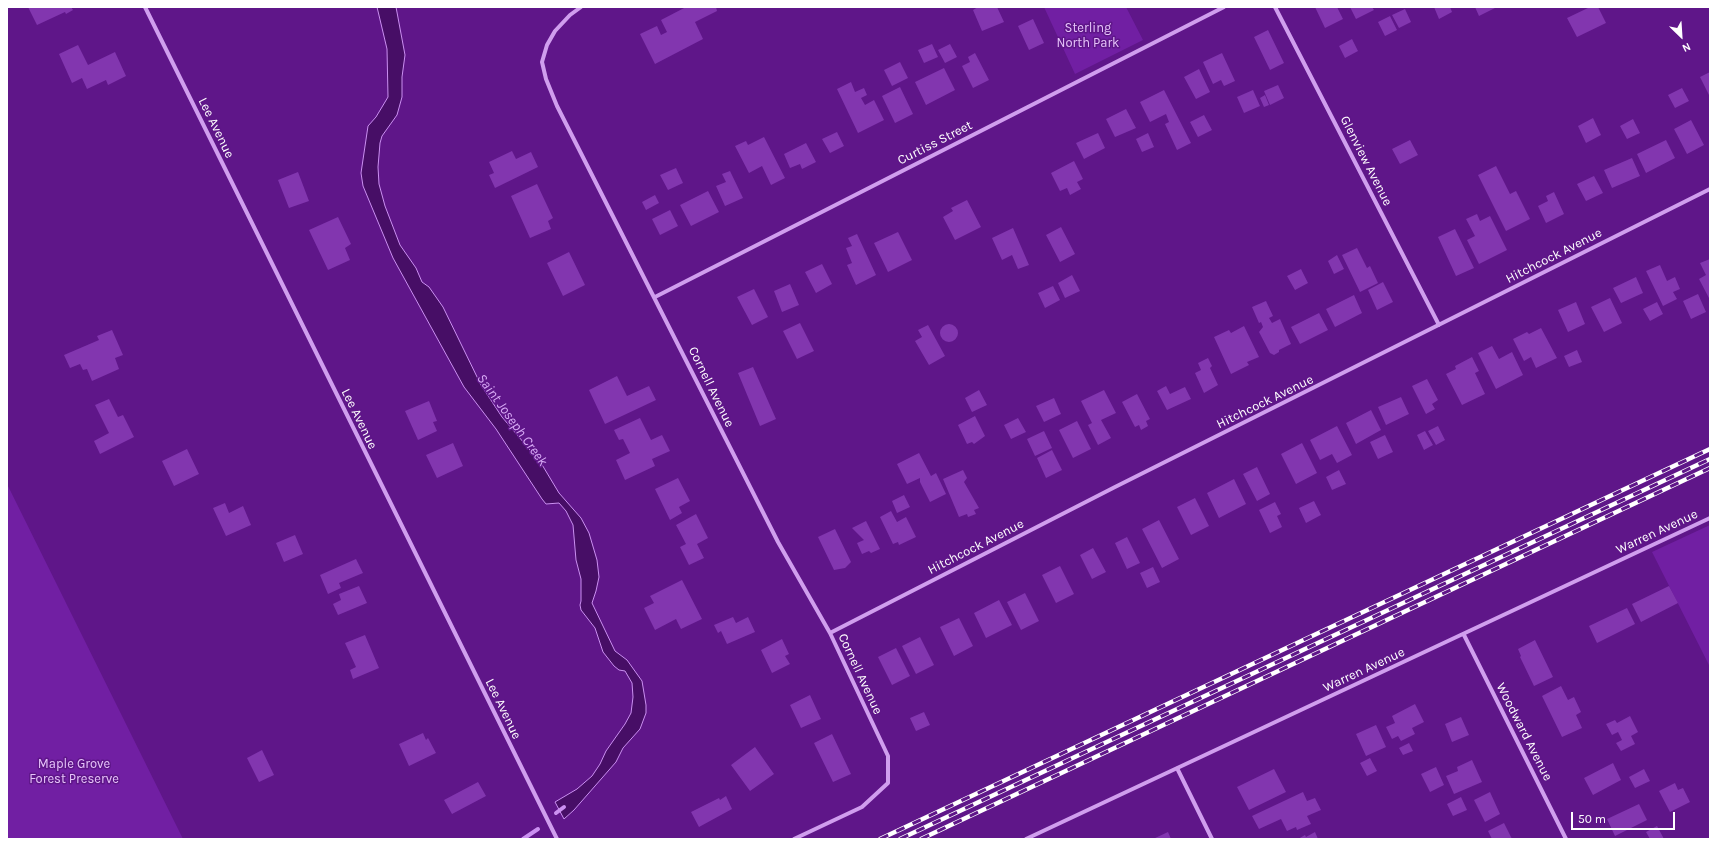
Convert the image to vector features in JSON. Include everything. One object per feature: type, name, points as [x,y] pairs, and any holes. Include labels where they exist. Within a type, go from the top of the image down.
[{"type":"street","name":"Lee Avenue","points":[[145,7],[556,839]]},
{"type":"street","name":"Cornell Avenue","points":[[581,7],[570,15],[555,31],[547,45],[542,62],[546,79],[557,106],[778,542],[830,633],[888,756],[888,783],[862,807],[794,839]]},
{"type":"street","name":"Curtiss Street","points":[[655,297],[1224,7]]},
{"type":"street","name":"Glenview Avenue","points":[[1275,7],[1439,325]]},
{"type":"street","name":"Hitchcock Avenue","points":[[830,633],[1710,189]]},
{"type":"street","name":"Warren Avenue","points":[[1026,839],[1464,635],[1710,518]]},
{"type":"street","name":"Woodward Avenue","points":[[1464,635],[1566,839]]},
{"type":"street","points":[[1177,768],[1212,839]]},
{"type":"green space","name":"Sterling North Park","points":[[1044,7],[1126,7],[1143,40],[1075,74]]},
{"type":"green space","name":"Maple Grove Forest Preserve","points":[[7,484],[183,839],[7,839]]},
{"type":"green space","points":[[1710,525],[1710,667],[1652,552]]},
{"type":"shaded area","points":[[377,7],[396,7],[405,55],[402,77],[402,97],[397,115],[382,136],[378,167],[379,184],[385,206],[400,245],[416,268],[422,282],[429,287],[443,307],[481,385],[502,417],[541,463],[559,493],[581,518],[589,533],[597,560],[599,577],[592,603],[615,651],[627,660],[642,681],[646,713],[640,729],[623,748],[616,762],[574,810],[564,819],[555,802],[577,789],[592,776],[600,764],[606,751],[631,713],[633,697],[632,683],[625,671],[619,670],[614,666],[603,652],[595,628],[581,610],[581,579],[576,560],[573,525],[566,511],[559,503],[546,504],[496,429],[464,387],[393,258],[363,186],[361,173],[368,126],[376,117],[388,97],[387,49]]},
{"type":"building","points":[[28,7],[71,7],[73,10],[66,14],[65,12],[37,25]]},
{"type":"building","points":[[686,7],[716,7],[717,11],[695,22],[703,39],[655,64],[640,34],[657,26],[661,35],[667,32],[661,20]]},
{"type":"building","points":[[978,7],[997,7],[1004,22],[982,31],[973,10]]},
{"type":"building","points":[[1315,7],[1337,7],[1343,19],[1325,28]]},
{"type":"building","points":[[1350,7],[1372,7],[1374,10],[1356,19]]},
{"type":"building","points":[[1434,7],[1450,7],[1452,12],[1439,19]]},
{"type":"building","points":[[1475,7],[1494,7],[1495,8],[1479,16]]},
{"type":"building","points":[[1590,7],[1598,7],[1606,23],[1577,37],[1567,18]]},
{"type":"building","points":[[1405,9],[1411,22],[1399,28],[1392,15]]},
{"type":"building","points":[[1390,16],[1397,30],[1385,36],[1378,22]]},
{"type":"building","points":[[1033,19],[1044,43],[1029,50],[1018,26]]},
{"type":"building","points":[[1268,30],[1284,63],[1270,70],[1254,37]]},
{"type":"building","points":[[1352,39],[1358,51],[1345,58],[1339,46]]},
{"type":"building","points":[[932,44],[938,57],[924,63],[918,50]]},
{"type":"building","points":[[950,44],[957,57],[945,63],[938,50]]},
{"type":"building","points":[[78,45],[88,65],[115,52],[126,76],[108,85],[106,80],[87,89],[82,78],[72,83],[59,54]]},
{"type":"building","points":[[975,53],[989,80],[973,88],[962,66],[970,62],[968,57]]},
{"type":"building","points":[[1222,53],[1235,81],[1224,86],[1221,80],[1213,84],[1203,62]]},
{"type":"building","points":[[900,62],[908,78],[892,86],[884,70]]},
{"type":"building","points":[[944,68],[955,90],[926,105],[915,82]]},
{"type":"building","points":[[1199,69],[1210,92],[1196,99],[1184,77]]},
{"type":"building","points":[[1710,72],[1710,94],[1709,95],[1700,77]]},
{"type":"building","points":[[851,82],[855,92],[864,88],[867,95],[861,98],[865,105],[874,100],[884,120],[858,133],[837,89]]},
{"type":"building","points":[[1278,85],[1284,98],[1270,105],[1264,91]]},
{"type":"building","points":[[900,87],[913,114],[895,123],[882,96]]},
{"type":"building","points":[[1682,88],[1689,101],[1675,108],[1668,95]]},
{"type":"building","points":[[1164,90],[1191,143],[1177,150],[1165,124],[1169,122],[1166,114],[1150,122],[1140,102]]},
{"type":"building","points":[[1253,90],[1260,106],[1244,113],[1237,97]]},
{"type":"building","points":[[1265,95],[1269,105],[1264,107],[1260,98]]},
{"type":"building","points":[[1126,109],[1136,128],[1115,137],[1106,119]]},
{"type":"building","points":[[1204,115],[1212,130],[1198,137],[1190,122]]},
{"type":"building","points":[[1593,118],[1601,135],[1586,143],[1578,126]]},
{"type":"building","points":[[1633,119],[1640,133],[1627,139],[1620,126]]},
{"type":"building","points":[[1691,120],[1704,145],[1687,154],[1674,129]]},
{"type":"building","points":[[837,132],[844,146],[830,153],[822,139]]},
{"type":"building","points":[[1098,133],[1105,148],[1084,159],[1076,143]]},
{"type":"building","points":[[1148,133],[1154,147],[1142,152],[1136,139]]},
{"type":"building","points":[[764,137],[785,178],[771,185],[762,166],[749,173],[735,146],[746,141],[748,145]]},
{"type":"building","points":[[1410,140],[1418,155],[1400,164],[1392,149]]},
{"type":"building","points":[[1666,140],[1675,158],[1646,173],[1637,154]]},
{"type":"building","points":[[806,143],[816,162],[802,169],[800,164],[790,168],[784,154]]},
{"type":"building","points":[[512,151],[516,159],[531,152],[538,167],[495,188],[489,175],[494,173],[489,162]]},
{"type":"building","points":[[1632,158],[1640,176],[1612,188],[1604,170]]},
{"type":"building","points":[[1074,161],[1083,179],[1077,182],[1081,189],[1070,195],[1067,188],[1060,191],[1051,173]]},
{"type":"building","points":[[1496,166],[1510,194],[1516,191],[1530,219],[1506,231],[1478,175]]},
{"type":"building","points":[[676,168],[683,183],[668,190],[660,175]]},
{"type":"building","points":[[730,171],[743,198],[725,206],[716,186],[726,182],[722,174]]},
{"type":"building","points":[[298,172],[309,201],[289,208],[278,180]]},
{"type":"building","points":[[1594,176],[1603,193],[1586,201],[1577,184]]},
{"type":"building","points":[[537,184],[553,218],[548,221],[551,229],[530,238],[511,196]]},
{"type":"building","points":[[708,191],[719,212],[691,226],[680,205]]},
{"type":"building","points":[[1554,192],[1564,214],[1546,223],[1538,206],[1548,201],[1546,196]]},
{"type":"building","points":[[655,195],[659,203],[646,210],[642,202]]},
{"type":"building","points":[[967,200],[981,227],[955,240],[943,217],[953,211],[951,208]]},
{"type":"building","points":[[670,210],[678,226],[660,235],[652,219]]},
{"type":"building","points":[[1477,214],[1480,221],[1490,216],[1507,250],[1479,264],[1467,240],[1475,236],[1466,219]]},
{"type":"building","points":[[338,217],[351,244],[345,248],[350,260],[328,270],[309,230]]},
{"type":"building","points":[[1061,227],[1075,254],[1060,262],[1046,235]]},
{"type":"building","points":[[1013,228],[1029,265],[1018,269],[1012,255],[1002,260],[992,238]]},
{"type":"building","points":[[1455,229],[1474,268],[1456,276],[1438,237]]},
{"type":"building","points":[[898,232],[912,260],[888,272],[874,243]]},
{"type":"building","points":[[857,234],[876,275],[856,285],[847,265],[852,263],[846,248],[852,246],[848,238]]},
{"type":"building","points":[[1357,248],[1367,268],[1370,266],[1378,283],[1360,292],[1342,255]]},
{"type":"building","points":[[569,252],[585,285],[563,296],[547,263]]},
{"type":"building","points":[[1337,255],[1344,269],[1334,274],[1328,261]]},
{"type":"building","points":[[1710,259],[1710,300],[1699,279],[1706,275],[1700,263]]},
{"type":"building","points":[[822,264],[832,284],[816,293],[805,272]]},
{"type":"building","points":[[1660,265],[1667,281],[1675,277],[1680,289],[1673,292],[1677,299],[1663,306],[1646,271]]},
{"type":"building","points":[[1301,269],[1308,283],[1295,290],[1287,276]]},
{"type":"building","points":[[1072,275],[1080,291],[1065,298],[1058,283]]},
{"type":"building","points":[[1636,277],[1643,293],[1621,303],[1613,288]]},
{"type":"building","points":[[1383,282],[1393,302],[1377,310],[1368,290]]},
{"type":"building","points":[[790,284],[799,305],[782,312],[774,291]]},
{"type":"building","points":[[1053,286],[1060,300],[1045,308],[1038,293]]},
{"type":"building","points":[[754,289],[768,317],[752,325],[737,297]]},
{"type":"building","points":[[1698,294],[1706,312],[1691,319],[1683,301]]},
{"type":"building","points":[[1354,295],[1362,313],[1335,327],[1326,309]]},
{"type":"building","points":[[1610,298],[1622,323],[1604,332],[1591,307]]},
{"type":"building","points":[[1266,301],[1273,316],[1269,318],[1272,323],[1280,319],[1291,344],[1279,350],[1279,352],[1274,355],[1270,353],[1259,332],[1263,327],[1261,322],[1259,323],[1252,307]]},
{"type":"building","points":[[1576,302],[1585,324],[1568,332],[1558,310]]},
{"type":"building","points":[[1657,302],[1663,314],[1650,321],[1643,309]]},
{"type":"building","points":[[1319,313],[1328,330],[1300,344],[1291,327]]},
{"type":"building","points":[[800,323],[814,351],[797,359],[783,331]]},
{"type":"building","points":[[945,324],[953,324],[958,329],[956,340],[953,342],[945,342],[940,337],[940,329]]},
{"type":"building","points":[[928,325],[945,356],[929,365],[915,341],[922,337],[918,330]]},
{"type":"building","points":[[1244,326],[1259,357],[1247,362],[1249,365],[1231,374],[1214,337],[1229,330],[1231,333]]},
{"type":"building","points":[[1541,328],[1557,358],[1536,368],[1531,357],[1524,361],[1513,339],[1527,332],[1529,334]]},
{"type":"building","points":[[112,330],[123,355],[115,358],[119,369],[92,381],[87,369],[83,370],[80,364],[70,368],[64,355],[99,340],[97,336]]},
{"type":"building","points":[[1492,346],[1499,359],[1512,352],[1523,375],[1496,389],[1478,353]]},
{"type":"building","points":[[1577,350],[1582,362],[1569,367],[1564,356]]},
{"type":"building","points":[[1472,357],[1479,371],[1475,373],[1485,394],[1462,405],[1446,374],[1456,369],[1455,366]]},
{"type":"building","points":[[1208,358],[1212,366],[1210,368],[1218,385],[1204,393],[1195,373],[1201,370],[1198,363]]},
{"type":"building","points":[[753,367],[776,419],[760,426],[738,373]]},
{"type":"building","points":[[617,376],[627,396],[649,386],[656,400],[605,424],[589,390]]},
{"type":"building","points":[[1427,379],[1438,400],[1432,404],[1435,409],[1426,414],[1412,386]]},
{"type":"building","points":[[1166,386],[1170,394],[1185,387],[1191,399],[1167,410],[1157,391]]},
{"type":"building","points":[[979,390],[987,405],[972,412],[965,398]]},
{"type":"building","points":[[1104,390],[1116,413],[1101,420],[1111,438],[1098,445],[1088,425],[1092,423],[1081,401]]},
{"type":"building","points":[[1137,394],[1150,419],[1146,421],[1148,426],[1141,430],[1139,425],[1135,427],[1122,402]]},
{"type":"building","points":[[1401,397],[1409,414],[1386,425],[1378,407]]},
{"type":"building","points":[[1054,398],[1061,414],[1044,422],[1036,406]]},
{"type":"building","points":[[109,399],[118,417],[123,415],[134,437],[100,454],[94,441],[109,433],[95,405]]},
{"type":"building","points":[[429,401],[437,421],[433,422],[437,431],[418,440],[405,411]]},
{"type":"building","points":[[1371,410],[1381,430],[1356,444],[1346,423]]},
{"type":"building","points":[[975,416],[985,436],[974,444],[972,442],[967,444],[958,425]]},
{"type":"building","points":[[640,418],[651,440],[662,435],[670,451],[652,459],[655,466],[625,480],[616,460],[630,453],[623,439],[619,440],[614,430]]},
{"type":"building","points":[[1018,418],[1026,432],[1011,439],[1004,425]]},
{"type":"building","points":[[1077,421],[1091,449],[1073,458],[1059,430]]},
{"type":"building","points":[[1337,426],[1352,455],[1337,463],[1332,454],[1320,460],[1310,440]]},
{"type":"building","points":[[1438,426],[1445,440],[1436,445],[1428,431]]},
{"type":"building","points":[[1044,431],[1052,448],[1035,456],[1027,439]]},
{"type":"building","points":[[1425,431],[1433,445],[1424,450],[1417,435]]},
{"type":"building","points":[[1385,435],[1393,452],[1378,459],[1370,442]]},
{"type":"building","points":[[453,443],[463,466],[437,478],[426,455]]},
{"type":"building","points":[[1302,443],[1317,473],[1296,484],[1281,454]]},
{"type":"building","points":[[187,449],[199,474],[174,486],[162,461]]},
{"type":"building","points":[[1052,450],[1062,470],[1046,478],[1037,458]]},
{"type":"building","points":[[919,453],[931,476],[936,473],[946,494],[930,502],[920,482],[920,478],[907,484],[897,464]]},
{"type":"building","points":[[1257,467],[1270,494],[1257,501],[1243,474]]},
{"type":"building","points":[[963,470],[967,478],[964,482],[979,508],[974,510],[976,514],[968,517],[967,514],[959,517],[943,479]]},
{"type":"building","points":[[1339,470],[1346,484],[1332,490],[1326,477]]},
{"type":"building","points":[[678,478],[690,501],[679,507],[682,513],[670,520],[655,489]]},
{"type":"building","points":[[1234,479],[1246,504],[1219,518],[1207,493]]},
{"type":"building","points":[[904,495],[910,507],[897,513],[892,501]]},
{"type":"building","points":[[1195,498],[1209,526],[1191,535],[1177,507]]},
{"type":"building","points":[[1314,501],[1321,515],[1306,523],[1299,508]]},
{"type":"building","points":[[1275,502],[1281,514],[1277,516],[1282,527],[1270,533],[1259,510]]},
{"type":"building","points":[[225,503],[229,513],[243,506],[251,525],[226,536],[213,508]]},
{"type":"building","points":[[891,511],[897,522],[906,517],[916,537],[899,545],[898,542],[893,544],[880,517]]},
{"type":"building","points":[[696,514],[708,538],[697,544],[704,558],[689,565],[680,547],[686,544],[676,525]]},
{"type":"building","points":[[1159,520],[1179,559],[1162,568],[1142,529]]},
{"type":"building","points":[[866,521],[880,549],[871,553],[869,551],[862,554],[857,543],[864,540],[852,528]]},
{"type":"building","points":[[835,529],[851,562],[845,568],[834,570],[818,537]]},
{"type":"building","points":[[295,535],[303,554],[284,562],[276,543]]},
{"type":"building","points":[[1127,537],[1140,563],[1127,569],[1115,543]]},
{"type":"building","points":[[1093,548],[1106,572],[1092,579],[1080,555]]},
{"type":"building","points":[[356,559],[363,573],[339,583],[341,588],[328,594],[320,575]]},
{"type":"building","points":[[1060,566],[1074,594],[1056,603],[1042,575]]},
{"type":"building","points":[[1153,567],[1160,582],[1147,588],[1140,573]]},
{"type":"building","points":[[682,580],[702,619],[681,629],[676,619],[655,630],[644,608],[654,603],[650,596]]},
{"type":"building","points":[[359,586],[367,603],[338,615],[333,604],[341,600],[339,594]]},
{"type":"building","points":[[1669,586],[1678,603],[1641,622],[1632,604]]},
{"type":"building","points":[[1025,593],[1039,621],[1021,630],[1007,602]]},
{"type":"building","points":[[999,600],[1012,625],[986,638],[974,613]]},
{"type":"building","points":[[1627,608],[1635,624],[1597,643],[1589,626]]},
{"type":"building","points":[[733,617],[736,623],[748,617],[755,632],[727,644],[721,631],[718,633],[714,625]]},
{"type":"building","points":[[959,618],[973,646],[954,656],[940,627]]},
{"type":"building","points":[[365,635],[379,668],[353,679],[350,670],[356,667],[345,643]]},
{"type":"building","points":[[920,637],[934,665],[916,674],[902,646]]},
{"type":"building","points":[[782,639],[789,654],[785,656],[790,664],[772,673],[761,650]]},
{"type":"building","points":[[1535,640],[1553,677],[1534,686],[1520,657],[1521,656],[1518,649]]},
{"type":"building","points":[[896,648],[910,676],[892,685],[878,657]]},
{"type":"building","points":[[1561,686],[1568,700],[1574,697],[1581,712],[1576,715],[1582,728],[1562,737],[1542,696]]},
{"type":"building","points":[[810,695],[821,719],[801,728],[790,705]]},
{"type":"building","points":[[1415,704],[1424,722],[1412,728],[1415,734],[1401,741],[1398,736],[1392,739],[1386,727],[1395,723],[1392,716]]},
{"type":"building","points":[[924,712],[930,725],[916,731],[910,718]]},
{"type":"building","points":[[1630,716],[1638,732],[1631,736],[1635,744],[1621,751],[1616,743],[1622,740],[1618,732],[1612,735],[1606,724],[1615,720],[1617,723]]},
{"type":"building","points":[[1461,717],[1469,735],[1452,742],[1445,724]]},
{"type":"building","points":[[1376,725],[1386,747],[1366,756],[1356,734]]},
{"type":"building","points":[[423,733],[426,740],[428,738],[436,753],[409,766],[399,744]]},
{"type":"building","points":[[832,734],[851,774],[833,782],[814,743]]},
{"type":"building","points":[[1409,743],[1413,751],[1403,755],[1399,748]]},
{"type":"building","points":[[755,747],[774,774],[750,791],[731,765]]},
{"type":"building","points":[[262,750],[274,775],[259,782],[247,758]]},
{"type":"building","points":[[1370,758],[1377,771],[1367,776],[1360,763]]},
{"type":"building","points":[[1472,760],[1482,782],[1454,794],[1446,776],[1458,771],[1457,767]]},
{"type":"building","points":[[1613,763],[1621,780],[1593,795],[1584,778]]},
{"type":"building","points":[[1436,767],[1444,785],[1430,792],[1421,774]]},
{"type":"building","points":[[1274,769],[1286,792],[1249,810],[1237,787]]},
{"type":"building","points":[[1644,769],[1650,781],[1635,788],[1629,777]]},
{"type":"building","points":[[478,782],[486,796],[452,814],[444,800]]},
{"type":"building","points":[[1675,783],[1678,790],[1683,788],[1690,802],[1670,812],[1659,791]]},
{"type":"building","points":[[1303,792],[1307,801],[1315,798],[1321,810],[1307,816],[1311,824],[1297,830],[1296,827],[1287,831],[1281,819],[1259,829],[1252,816]]},
{"type":"building","points":[[1490,792],[1500,814],[1485,822],[1474,800]]},
{"type":"building","points":[[726,796],[732,809],[699,827],[691,812]]},
{"type":"building","points":[[1461,797],[1467,810],[1453,816],[1447,804]]},
{"type":"building","points":[[1639,804],[1647,820],[1615,836],[1607,819]]},
{"type":"building","points":[[1504,823],[1512,839],[1492,839],[1488,831]]},
{"type":"building","points":[[1657,826],[1664,839],[1650,839],[1646,832]]},
{"type":"building","points":[[1168,832],[1171,839],[1153,839]]},
{"type":"building","points":[[1315,832],[1318,839],[1298,839],[1305,835],[1306,837]]},
{"type":"waterway","name":"Saint Joseph Creek","points":[[556,813],[564,807]]},
{"type":"waterway","name":"Saint Joseph Creek","points":[[523,839],[538,829]]},
{"type":"railway","points":[[880,839],[1710,449]]},
{"type":"railway","points":[[900,839],[1710,459]]},
{"type":"railway","points":[[921,839],[1710,468]]}]
